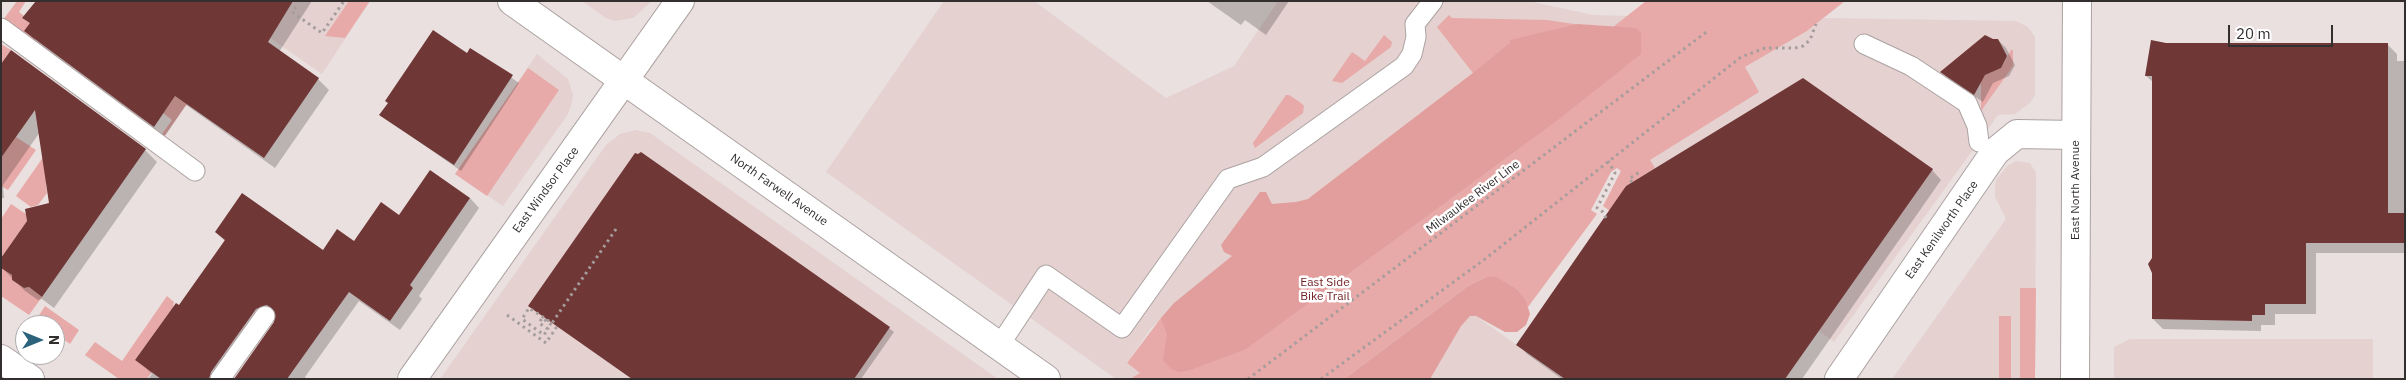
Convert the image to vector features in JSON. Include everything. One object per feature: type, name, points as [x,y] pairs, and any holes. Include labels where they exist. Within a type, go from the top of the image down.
[{"type":"main road","name":"North Farwell Avenue","points":[[512,1],[1046,379]]},
{"type":"main road","name":"East Windsor Place","points":[[412,379],[680,1]]},
{"type":"main road","name":"East North Avenue","points":[[2075,379],[2076,1]]},
{"type":"main road","name":"East Kenilworth Place","points":[[1839,379],[1995,152],[2017,134],[2076,135]]},
{"type":"main road","points":[[1,359],[30,379]]},
{"type":"lane","points":[[999,346],[1046,275],[1122,328],[1228,178],[1263,167],[1404,66],[1412,54],[1416,37],[1415,24],[1433,1]]},
{"type":"lane","points":[[1,28],[195,171]]},
{"type":"lane","points":[[1864,44],[1911,66],[1967,103],[1977,126],[1979,142]]},
{"type":"lane","points":[[220,379],[265,316]]},
{"type":"path","points":[[296,7],[292,12],[322,33],[344,1]]},
{"type":"path","points":[[1321,379],[1485,258],[1741,56],[1766,48],[1795,48],[1803,46],[1810,40],[1816,24]]},
{"type":"path","name":"Milwaukee River Line","points":[[1248,379],[1709,30]]},
{"type":"path","points":[[1606,218],[1603,212],[1597,208],[1616,172],[1608,161]]},
{"type":"path","points":[[1632,182],[1630,179],[1641,171]]},
{"type":"path","points":[[507,316],[546,343],[556,328],[542,318],[539,323],[548,329],[544,335],[522,319],[529,308],[552,323],[616,229]]},
{"type":"shaded area","points":[[217,1],[370,1],[322,74]]},
{"type":"shaded area","points":[[582,1],[652,1],[633,18],[615,21],[606,18]]},
{"type":"shaded area","points":[[944,1],[1034,1],[1166,98],[1234,66],[1278,1],[1528,1],[1593,15],[1628,16],[1613,27],[1578,24],[1473,73],[1308,199],[1189,294],[1151,328],[1127,363],[1140,373],[1130,379],[1116,379],[826,172]]},
{"type":"shaded area","points":[[1824,18],[2016,21],[2028,27],[2035,37],[2035,95],[2030,103],[2015,114],[1998,115],[1834,342],[1615,182],[1621,171],[1617,167],[1745,67],[1807,31]]},
{"type":"shaded area","points":[[537,54],[568,79],[573,95],[571,106],[568,114],[503,206],[455,174]]},
{"type":"shaded area","points":[[636,130],[650,133],[998,379],[440,379],[606,145],[620,134]]},
{"type":"shaded area","points":[[2016,161],[2030,163],[2036,173],[2035,379],[1892,379],[2006,219],[1995,197],[1995,185],[1996,180],[2007,166]]},
{"type":"shaded area","points":[[1473,314],[1565,379],[1344,379]]},
{"type":"shaded area","points":[[2130,339],[2373,339],[2373,379],[2114,379],[2114,347]]},
{"type":"green space","points":[[17,1],[26,1],[19,12],[24,16],[22,18],[41,31],[34,40],[162,134],[172,120],[163,113],[175,96],[187,104],[163,138],[3,20]]},
{"type":"green space","points":[[349,1],[370,1],[345,38],[325,36]]},
{"type":"green space","name":"East Side Bike Trail","points":[[1646,1],[1845,1],[1807,31],[1745,67],[1759,92],[1650,160],[1655,168],[1624,187],[1626,188],[1610,211],[1603,206],[1621,171],[1617,168],[1611,172],[1591,210],[1597,214],[1528,307],[1517,289],[1486,277],[1468,286],[1344,379],[1130,379],[1140,373],[1127,363],[1161,318],[1308,199],[1473,73],[1437,27],[1449,15],[1452,18],[1547,20],[1588,26],[1613,27]]},
{"type":"green space","points":[[1578,24],[1636,28],[1641,33],[1641,54],[1559,119],[1246,349],[1190,370],[1179,372],[1171,369],[1163,360],[1167,335],[1161,318],[1174,303],[1232,256],[1224,252],[1221,245],[1260,192],[1266,192],[1272,204],[1308,199],[1473,73],[1510,43],[1510,40]]},
{"type":"green space","points":[[1384,35],[1392,42],[1391,47],[1342,83],[1332,81],[1352,52],[1365,61]]},
{"type":"green space","points":[[1,44],[11,50],[1,64]]},
{"type":"green space","points":[[2011,50],[2013,50],[2013,66],[1981,111],[1981,82],[1985,75],[2001,68]]},
{"type":"green space","points":[[528,68],[559,90],[487,196],[455,174]]},
{"type":"green space","points":[[1286,95],[1289,95],[1304,106],[1303,113],[1255,148],[1253,143]]},
{"type":"green space","points":[[16,137],[36,150],[8,190],[1,186],[1,158]]},
{"type":"green space","points":[[44,156],[54,175],[46,185],[47,193],[38,205],[31,207],[16,196]]},
{"type":"green space","points":[[11,204],[26,214],[27,221],[1,258],[1,219]]},
{"type":"green space","points":[[1,268],[12,275],[12,280],[24,288],[29,287],[42,297],[29,315],[1,296]]},
{"type":"green space","points":[[1486,277],[1496,277],[1517,289],[1526,301],[1530,314],[1526,325],[1517,332],[1505,332],[1476,316],[1470,316],[1461,326],[1430,379],[1344,379],[1468,286]]},
{"type":"green space","points":[[2020,288],[2036,288],[2035,379],[2020,379]]},
{"type":"green space","points":[[167,296],[174,302],[173,307],[135,360],[152,372],[147,379],[119,379],[85,355],[95,342],[122,361]]},
{"type":"green space","points":[[45,306],[58,315],[39,315]]},
{"type":"green space","points":[[1999,316],[2011,316],[2011,379],[1999,379]]},
{"type":"green space","points":[[65,320],[79,330],[70,344],[65,340]]},
{"type":"building","points":[[36,1],[293,1],[268,42],[319,78],[264,158],[175,96],[154,127],[24,31],[30,23],[22,18]]},
{"type":"building","points":[[433,30],[467,53],[470,48],[513,75],[454,165],[379,115],[388,103],[385,101]]},
{"type":"building","points":[[1985,35],[1998,39],[2007,56],[2001,68],[1985,75],[1974,95],[1940,72]]},
{"type":"building","points":[[2151,40],[2166,43],[2388,43],[2388,213],[2405,213],[2405,243],[2306,243],[2306,304],[2265,304],[2265,315],[2252,315],[2252,321],[2152,319],[2152,273],[2148,264],[2152,258],[2152,76],[2145,76]]},
{"type":"building","points":[[11,50],[146,149],[42,297],[29,287],[24,288],[12,280],[12,275],[1,268],[1,258],[27,221],[25,209],[49,203],[35,110],[1,158],[1,64]]},
{"type":"building","points":[[1803,78],[1933,169],[1785,379],[1565,379],[1516,345],[1626,186]]},
{"type":"building","points":[[641,152],[890,327],[854,379],[632,379],[528,306],[635,153]]},
{"type":"building","points":[[430,170],[470,198],[410,285],[413,288],[390,321],[349,292],[287,379],[234,379],[274,322],[275,312],[267,305],[256,309],[211,372],[209,379],[161,379],[135,360],[176,303],[179,305],[225,240],[215,232],[242,193],[323,250],[337,229],[354,241],[381,202],[399,215]]}]
